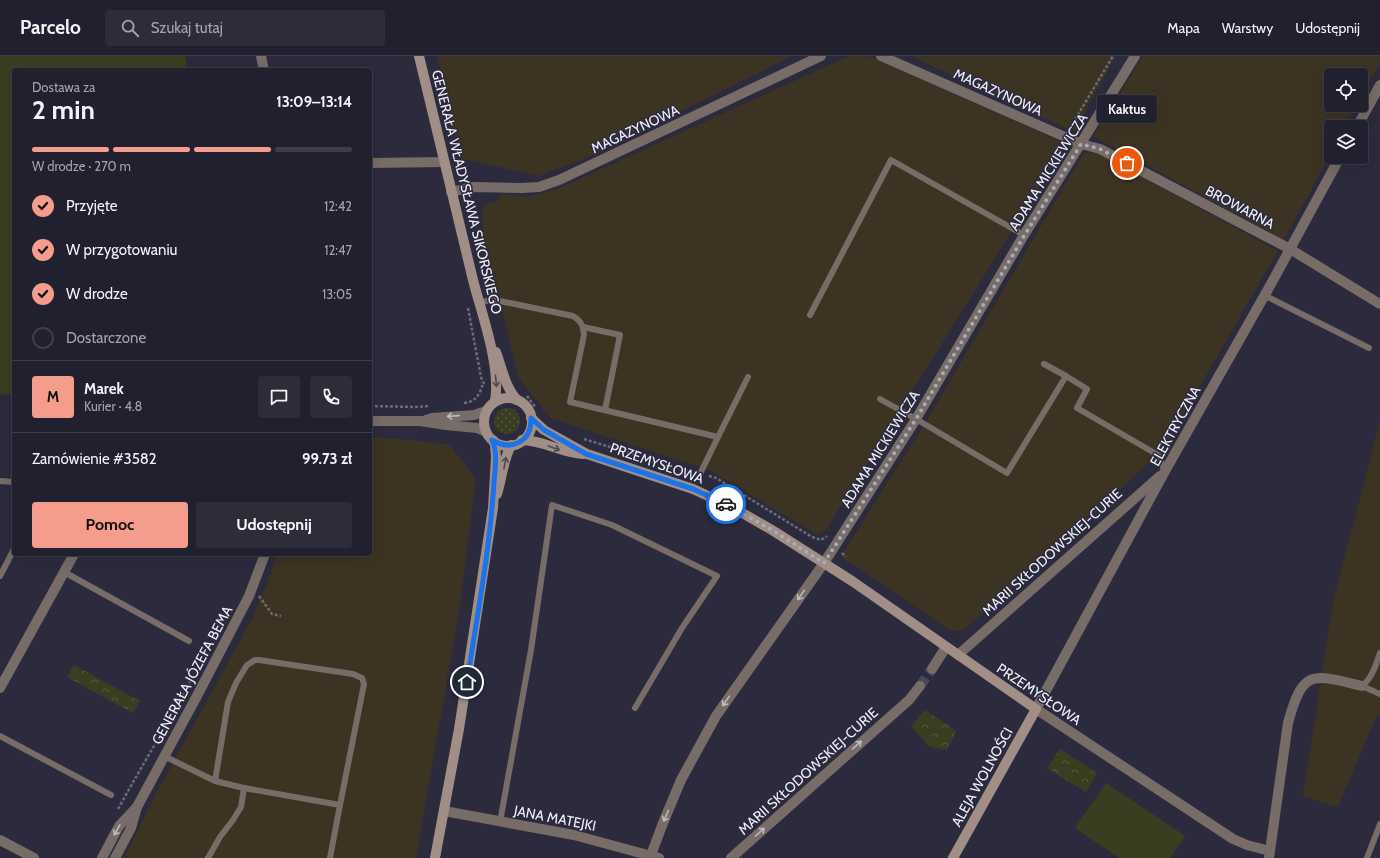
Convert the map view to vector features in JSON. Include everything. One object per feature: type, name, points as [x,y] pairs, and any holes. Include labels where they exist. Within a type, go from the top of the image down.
[{"type":"street","points":[[261,56],[264,68]]},
{"type":"street","name":"GENERAŁA WŁADYSŁAWA SIKORSKIEGO","points":[[419,56],[444,162],[488,334],[496,382],[495,401]]},
{"type":"street","name":"MAGAZYNOWA","points":[[452,192],[472,187],[539,187],[559,180],[821,56]]},
{"type":"street","name":"MAGAZYNOWA","points":[[881,56],[1081,144]]},
{"type":"street","name":"ADAMA MICKIEWICZA","points":[[655,857],[663,823],[681,780],[716,716],[824,563],[916,419],[1024,236],[1135,56]]},
{"type":"street","points":[[1361,120],[1380,85]]},
{"type":"street","name":"BROWARNA","points":[[1081,144],[1100,149],[1290,249],[1380,304]]},
{"type":"street","points":[[372,164],[444,162]]},
{"type":"street","name":"ELEKTRYCZNA","points":[[1036,710],[1165,471],[1336,164]]},
{"type":"street","name":"GENERAŁA WŁADYSŁAWA SIKORSKIEGO","points":[[488,334],[497,352],[508,387],[520,396]]},
{"type":"street","points":[[420,421],[432,418],[474,415],[486,411],[495,401],[520,396],[535,416],[530,430],[522,440],[511,445],[504,445],[492,440]]},
{"type":"street","points":[[435,858],[460,729],[493,508],[496,457],[495,446],[486,432],[484,421],[486,411]]},
{"type":"street","name":"PRZEMYSŁOWA","points":[[535,416],[544,430],[586,454],[693,489],[732,507],[772,530],[824,563],[1036,710],[1233,839],[1270,854],[1288,723],[1293,703],[1300,689],[1308,681],[1325,677],[1362,686]]},
{"type":"street","points":[[372,421],[420,421],[477,428],[486,432]]},
{"type":"street","name":"PRZEMYSŁOWA","points":[[522,440],[533,441],[569,453],[586,454]]},
{"type":"street","points":[[493,508],[503,475],[506,457],[511,445]]},
{"type":"street","name":"MARII SKŁODOWSKIEJ-CURIE","points":[[958,655],[1165,471]]},
{"type":"street","points":[[0,688],[73,556]]},
{"type":"street","name":"GENERAŁA JÓZEFA BEMA","points":[[115,858],[131,828],[137,807],[249,596],[264,556]]},
{"type":"street","points":[[932,669],[946,647]]},
{"type":"street","name":"MARII SKŁODOWSKIEJ-CURIE","points":[[731,858],[909,700],[920,686]]},
{"type":"street","name":"ALEJA WOLNOŚCI","points":[[953,858],[1036,710]]},
{"type":"street","name":"GENERAŁA JÓZEFA BEMA","points":[[102,858],[119,826],[137,807]]},
{"type":"street","name":"JANA MATEJKI","points":[[444,811],[574,835],[655,857]]},
{"type":"street","points":[[0,840],[34,858]]},
{"type":"lane","points":[[810,315],[891,160],[1024,236]]},
{"type":"lane","points":[[1264,295],[1369,348]]},
{"type":"lane","points":[[479,302],[495,300],[573,316],[580,320],[584,334],[570,402],[718,436]]},
{"type":"lane","points":[[583,327],[620,335],[605,410]]},
{"type":"lane","points":[[1044,364],[1087,389],[1077,408],[1158,455],[1165,471]]},
{"type":"lane","points":[[880,399],[1007,473],[1066,376]]},
{"type":"lane","points":[[700,474],[748,377]]},
{"type":"lane","points":[[0,481],[12,482]]},
{"type":"lane","points":[[500,822],[531,650],[552,505],[612,525],[717,576],[682,628],[635,708]]},
{"type":"lane","points":[[0,576],[12,554]]},
{"type":"lane","points":[[64,572],[189,641]]},
{"type":"lane","points":[[1380,653],[1372,673],[1362,686],[1380,694]]},
{"type":"lane","points":[[215,781],[228,702],[236,683],[247,665],[251,662],[259,660],[353,674],[362,678],[364,684],[330,858]]},
{"type":"lane","points":[[0,736],[111,795]]},
{"type":"lane","points":[[164,756],[215,781],[244,788],[340,805]]},
{"type":"lane","points":[[208,858],[220,837],[241,807],[244,788]]},
{"type":"lane","points":[[1367,858],[1380,824]]},
{"type":"path","points":[[1065,137],[1113,56]]},
{"type":"path","points":[[462,403],[471,402],[476,399],[483,384],[468,306]]},
{"type":"path","points":[[483,384],[496,382]]},
{"type":"path","points":[[520,396],[532,401],[535,416]]},
{"type":"path","points":[[372,406],[431,406]]},
{"type":"path","points":[[116,813],[195,673]]},
{"type":"shaded area","points":[[437,56],[792,56],[593,155],[539,176],[460,158]]},
{"type":"shaded area","points":[[849,56],[865,56],[873,58],[1066,144],[826,530],[818,535],[709,470],[552,419],[518,376],[497,288],[485,253],[482,210],[488,203],[498,201],[501,194],[526,197],[558,189]]},
{"type":"shaded area","points":[[911,56],[1116,56],[1074,132]]},
{"type":"shaded area","points":[[1143,56],[1380,56],[1380,63],[1368,85],[1368,68],[1324,68],[1324,112],[1353,112],[1349,120],[1324,120],[1325,164],[1284,240],[1093,136]]},
{"type":"shaded area","points":[[1084,153],[1097,153],[1278,251],[1164,448],[1104,505],[964,630],[951,631],[841,556],[921,430]]},
{"type":"shaded area","points":[[1380,421],[1380,716],[1377,715],[1338,807],[1303,796],[1333,602]]},
{"type":"shaded area","points":[[372,437],[450,445],[476,479],[459,612],[416,858],[124,858],[156,794],[251,621],[268,581],[276,556],[372,556]]},
{"type":"green space","points":[[0,56],[185,56],[188,68],[12,68],[12,395],[0,394]]},
{"type":"green space","points":[[507,408],[516,412],[520,421],[516,430],[507,434],[498,430],[494,421],[498,412]]},
{"type":"green space","points":[[74,665],[140,701],[133,713],[67,677]]},
{"type":"green space","points":[[925,710],[956,731],[947,750],[930,747],[911,726]]},
{"type":"green space","points":[[1060,749],[1097,773],[1086,792],[1047,768]]},
{"type":"green space","points":[[1106,783],[1185,836],[1170,858],[1119,858],[1075,828]]},
{"type":"tunnel","points":[[920,686],[932,669]]},
{"type":"way so far","points":[[726,504],[772,530],[824,563],[916,419],[1024,236],[1081,144],[1100,149],[1127,163]]},
{"type":"place","name":"Kaktus","points":[[1127,163]]},
{"type":"route","points":[[467,682],[493,508],[496,451],[492,440],[498,444],[504,445],[517,444],[527,436],[532,424],[531,418],[544,430],[586,454],[693,489],[726,504]]}]
